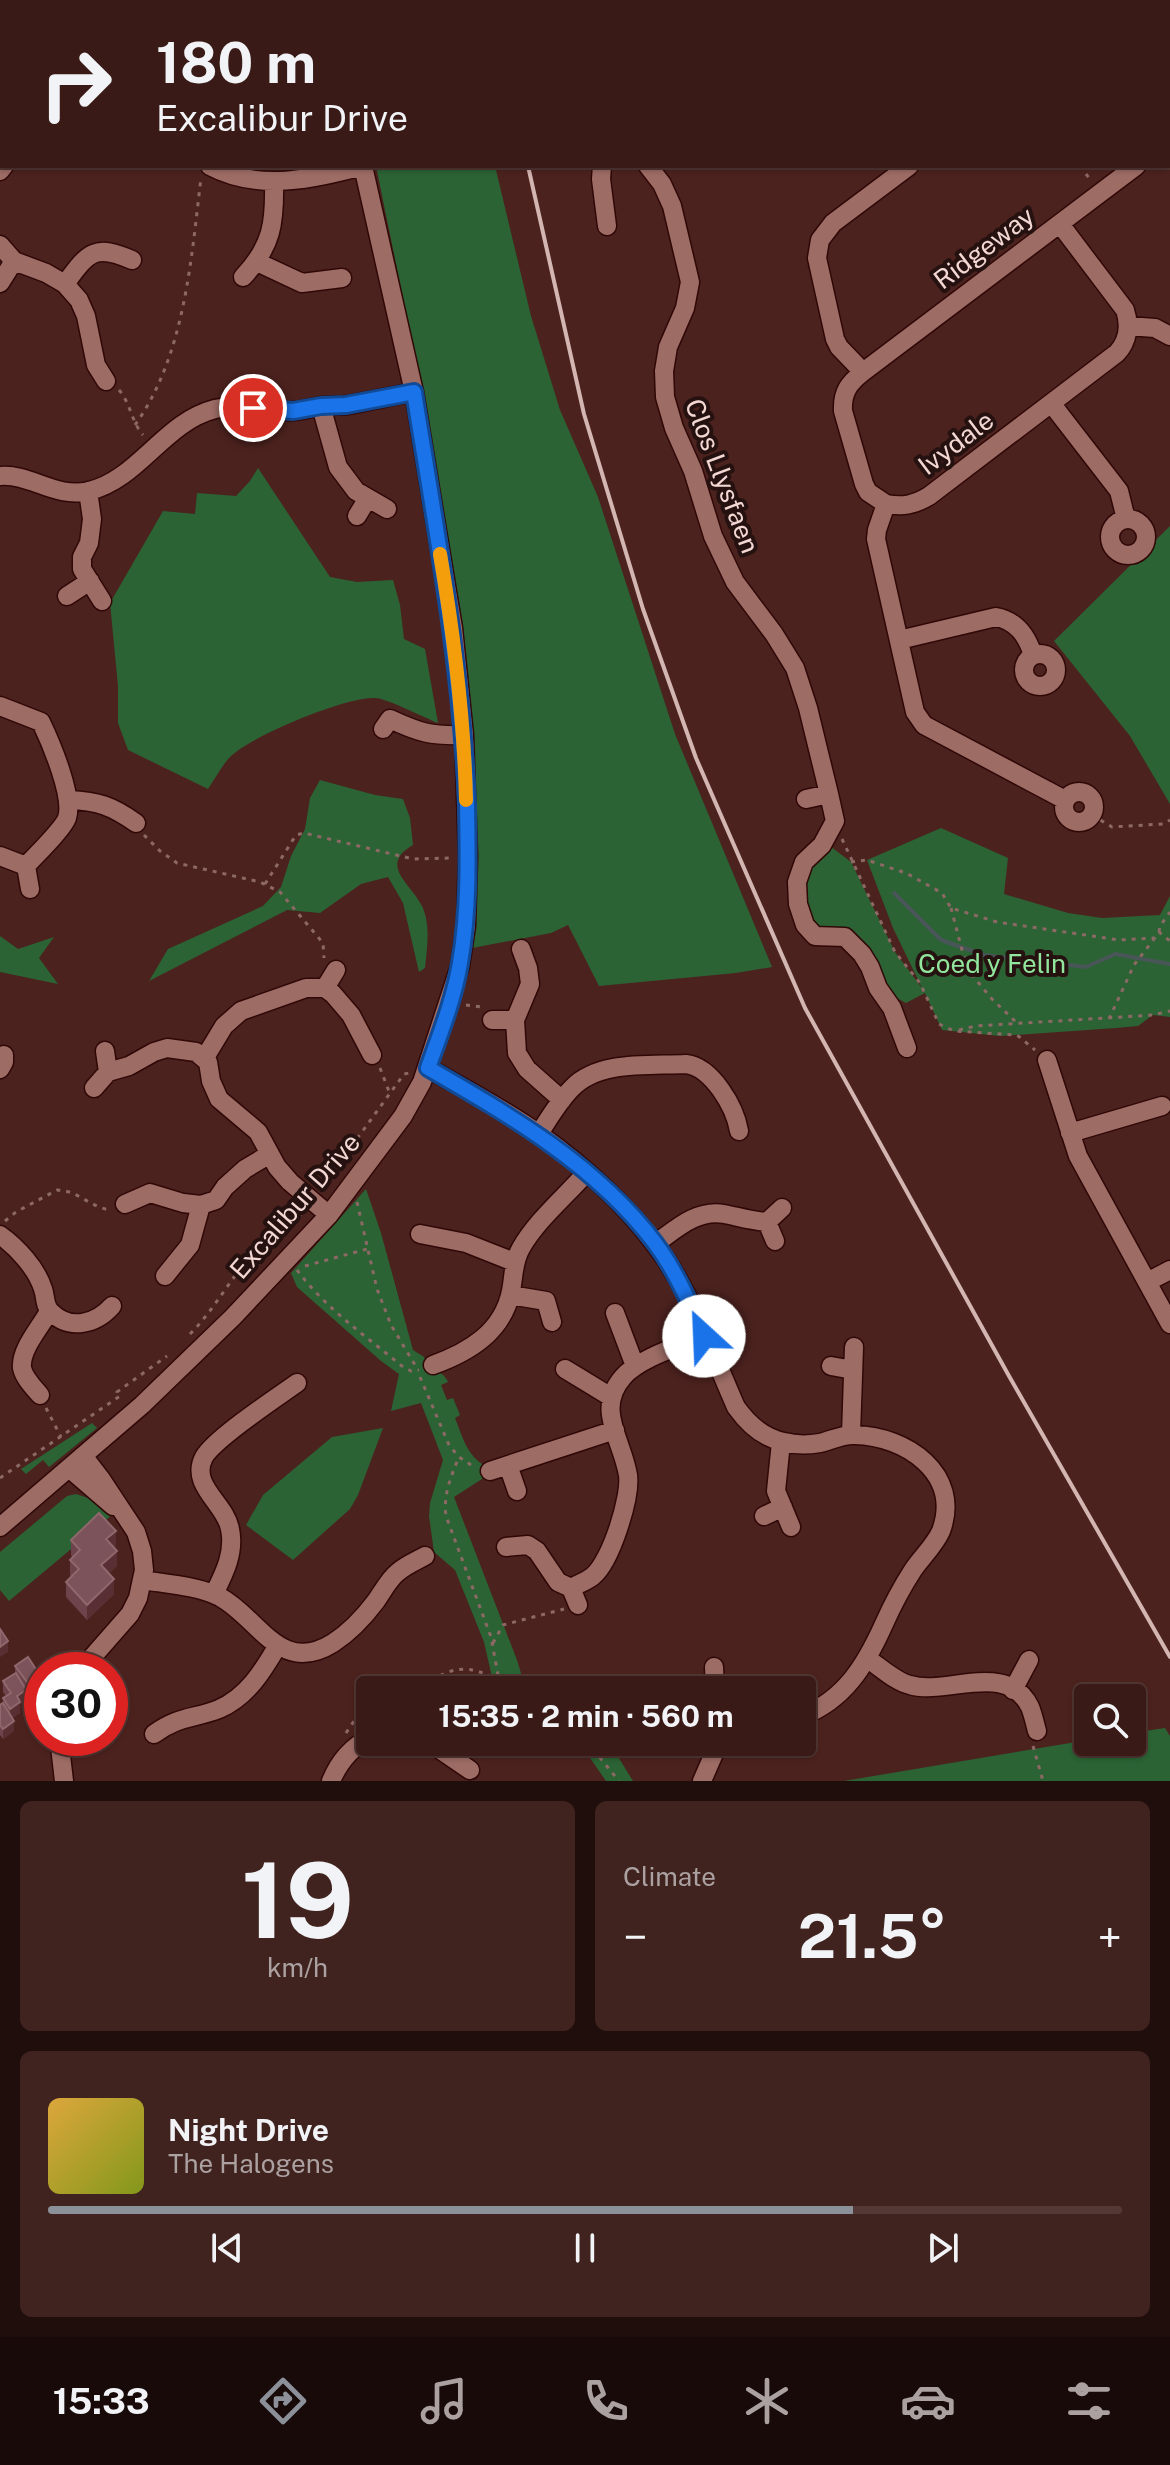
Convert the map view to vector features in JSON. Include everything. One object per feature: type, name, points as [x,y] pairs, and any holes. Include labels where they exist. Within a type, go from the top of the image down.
[{"type":"street","points":[[216,168],[243,179],[274,182],[354,168]]},
{"type":"street","name":"Excalibur Drive","points":[[0,1527],[142,1405],[233,1317],[329,1215],[403,1116],[428,1068],[460,966],[466,926],[468,857],[464,735],[453,628],[414,392],[363,168]]},
{"type":"street","points":[[602,168],[607,226]]},
{"type":"street","name":"Clos Llysfaen","points":[[650,168],[662,184],[672,206],[690,282],[685,308],[668,347],[664,371],[665,397],[713,536],[735,582],[795,668],[808,708],[835,821]]},
{"type":"street","points":[[863,372],[835,339],[817,249],[826,230],[906,168]]},
{"type":"street","name":"Ridgeway","points":[[886,504],[868,492],[864,484],[843,411],[845,391],[851,382],[1133,168]]},
{"type":"street","points":[[243,277],[257,262],[274,222],[274,182]]},
{"type":"street","points":[[1060,224],[1119,299],[1128,326],[1155,328],[1170,336]]},
{"type":"street","points":[[109,250],[120,234]]},
{"type":"street","points":[[0,245],[14,261],[65,284],[79,300],[86,316],[84,351],[106,381]]},
{"type":"street","points":[[65,284],[88,256],[109,250],[132,260]]},
{"type":"street","points":[[0,283],[14,261]]},
{"type":"street","points":[[257,262],[302,283],[342,278]]},
{"type":"street","name":"Ivydale","points":[[886,504],[900,507],[919,502],[1117,353],[1123,346],[1128,326]]},
{"type":"street","points":[[0,476],[11,475],[66,493],[88,491],[110,483],[183,424],[213,409],[237,406],[293,411],[414,392]]},
{"type":"street","points":[[1051,403],[1119,491],[1126,519]]},
{"type":"street","points":[[321,406],[338,467],[356,491],[387,509]]},
{"type":"street","points":[[88,491],[92,519],[82,569],[102,601]]},
{"type":"street","points":[[357,516],[368,498]]},
{"type":"street","points":[[886,504],[876,539],[919,719],[924,725],[1065,800],[1077,791],[1088,794],[1094,805],[1092,815]]},
{"type":"street","points":[[67,596],[90,581]]},
{"type":"street","points":[[899,640],[996,617],[1006,619],[1023,633],[1033,655]]},
{"type":"street","points":[[0,706],[41,722],[69,800],[66,820],[26,866]]},
{"type":"street","points":[[383,729],[390,719],[422,733],[464,735]]},
{"type":"street","points":[[806,799],[829,794]]},
{"type":"street","points":[[69,800],[91,800],[114,808],[136,823]]},
{"type":"street","points":[[835,821],[822,845],[804,862],[797,882],[798,904],[805,925],[815,936],[845,937],[862,954],[878,988],[892,1008],[907,1048]]},
{"type":"street","points":[[0,856],[26,866]]},
{"type":"street","points":[[26,866],[30,889]]},
{"type":"street","points":[[521,949],[530,984],[517,1012],[517,1053],[527,1069],[562,1100]]},
{"type":"street","points":[[204,1059],[224,1026],[241,1011],[330,979],[368,1047],[383,1031]]},
{"type":"street","points":[[492,1020],[517,1012]]},
{"type":"street","points":[[94,1088],[108,1072],[129,1066],[154,1052],[167,1048],[196,1052],[208,1062],[211,1081],[219,1099],[258,1132],[277,1167],[329,1215]]},
{"type":"street","points":[[105,1051],[108,1072]]},
{"type":"street","points":[[1047,1060],[1084,1168],[1170,1324]]},
{"type":"street","points":[[539,1134],[562,1100],[584,1078],[616,1068],[693,1065],[704,1070],[727,1099],[739,1131]]},
{"type":"street","points":[[428,1068],[539,1134],[618,1202],[655,1244],[681,1286],[736,1407],[746,1421],[763,1435],[781,1442],[799,1444],[819,1443],[851,1434],[870,1436],[912,1451],[939,1476],[945,1511],[940,1533],[913,1571],[868,1659],[832,1701],[816,1709]]},
{"type":"street","points":[[1070,1133],[1162,1106]]},
{"type":"street","points":[[126,1204],[152,1184],[183,1203],[201,1205],[216,1200],[245,1169],[270,1154]]},
{"type":"street","points":[[440,1367],[493,1328],[508,1304],[514,1262],[521,1248],[586,1173]]},
{"type":"street","points":[[165,1276],[190,1245],[201,1205]]},
{"type":"street","points":[[655,1244],[688,1220],[704,1215],[724,1214],[741,1220],[767,1222],[782,1208]]},
{"type":"street","points":[[767,1222],[775,1241]]},
{"type":"street","points":[[433,1231],[514,1262]]},
{"type":"street","points":[[0,1235],[18,1250],[38,1277],[49,1311],[64,1320],[84,1324],[105,1315],[112,1306]]},
{"type":"street","points":[[1147,1282],[1170,1270]]},
{"type":"street","points":[[510,1295],[546,1301],[552,1322]]},
{"type":"street","points":[[40,1395],[22,1368],[25,1351],[49,1311]]},
{"type":"street","points":[[615,1313],[635,1366]]},
{"type":"street","points":[[506,1547],[528,1545],[537,1551],[558,1582],[575,1596],[606,1559],[629,1491],[610,1412],[611,1397],[621,1379],[635,1366],[704,1336]]},
{"type":"street","points":[[851,1434],[854,1347]]},
{"type":"street","points":[[831,1366],[853,1370]]},
{"type":"street","points":[[565,1369],[611,1397]]},
{"type":"street","points":[[214,1594],[228,1563],[230,1526],[203,1484],[201,1464],[211,1448],[297,1383]]},
{"type":"street","points":[[517,1491],[499,1468],[615,1430]]},
{"type":"street","points":[[781,1442],[776,1491],[791,1527]]},
{"type":"street","points":[[77,1463],[107,1488],[140,1542],[144,1560],[138,1598],[130,1614],[97,1652]]},
{"type":"street","points":[[764,1516],[783,1507]]},
{"type":"street","points":[[142,1580],[214,1594],[278,1645],[302,1654],[337,1640],[363,1616],[394,1575],[425,1556]]},
{"type":"street","points":[[154,1734],[177,1720],[218,1709],[239,1696],[257,1679],[278,1645]]},
{"type":"street","points":[[868,1659],[908,1685],[932,1688],[972,1681],[1001,1684],[1019,1693],[1030,1707],[1037,1731]]},
{"type":"street","points":[[1013,1690],[1029,1660]]},
{"type":"street","points":[[714,1667],[714,1676]]},
{"type":"street","points":[[331,1781],[346,1755],[356,1746]]},
{"type":"street","points":[[61,1756],[64,1781]]},
{"type":"street","points":[[450,1756],[470,1770]]},
{"type":"street","points":[[698,1775],[710,1756]]},
{"type":"path","points":[[135,425],[151,402],[180,322],[213,168]]},
{"type":"path","points":[[106,381],[129,401],[135,425],[153,447]]},
{"type":"path","points":[[1092,815],[1112,827],[1163,824],[1170,820]]},
{"type":"path","points":[[835,821],[851,862],[895,952],[920,983],[939,1024],[954,1031],[1017,1035],[1047,1060]]},
{"type":"path","points":[[136,823],[160,851],[177,863],[265,884],[280,892],[323,943],[325,967],[330,979]]},
{"type":"path","points":[[265,884],[296,835],[304,833],[413,859],[468,857]]},
{"type":"path","points":[[851,862],[867,860],[906,873],[942,893],[951,908],[967,969],[1019,1025]]},
{"type":"path","points":[[951,908],[997,922],[1119,940],[1155,938]]},
{"type":"path","points":[[1109,1019],[1134,965],[1170,912]]},
{"type":"path","points":[[1159,932],[1170,941]]},
{"type":"path","points":[[450,1002],[485,1007],[492,1020]]},
{"type":"path","points":[[954,1031],[976,1026],[1109,1019],[1170,1011]]},
{"type":"path","points":[[368,1047],[390,1094]]},
{"type":"path","points":[[184,1340],[209,1315],[256,1250],[293,1223],[404,1074],[428,1068]]},
{"type":"path","points":[[0,1227],[16,1212],[57,1190],[76,1194],[102,1210],[120,1209],[126,1204]]},
{"type":"path","points":[[347,1192],[359,1208],[377,1289],[391,1325],[440,1367],[449,1445],[459,1457],[477,1469],[499,1468]]},
{"type":"path","points":[[367,1249],[296,1268],[314,1291],[347,1322],[403,1367],[440,1367]]},
{"type":"path","points":[[0,1478],[120,1396],[117,1392],[170,1355]]},
{"type":"path","points":[[40,1395],[61,1437]]},
{"type":"path","points":[[459,1457],[444,1503],[446,1516],[493,1643],[498,1675],[495,1676]]},
{"type":"path","points":[[493,1643],[503,1625],[575,1596]]},
{"type":"path","points":[[443,1676],[462,1667],[477,1669],[490,1676]]},
{"type":"path","points":[[1037,1731],[1030,1733],[1043,1781]]},
{"type":"path","points":[[598,1756],[619,1781]]},
{"type":"green space","points":[[376,168],[495,168],[531,316],[560,410],[598,497],[675,734],[772,967],[599,986],[568,925],[551,933],[467,949],[476,918],[470,699],[463,628],[422,391]]},
{"type":"green space","points":[[258,468],[330,577],[357,582],[393,580],[404,639],[425,649],[438,723],[375,698],[343,704],[276,729],[240,749],[229,758],[208,789],[128,750],[118,723],[118,686],[110,603],[163,511],[195,514],[197,493],[236,496]]},
{"type":"green space","points":[[1170,526],[1170,804],[1130,736],[1054,641]]},
{"type":"green space","points":[[320,780],[403,799],[410,818],[413,845],[403,852],[398,867],[400,875],[422,906],[427,921],[425,968],[419,972],[403,903],[388,877],[361,884],[320,913],[287,910],[149,981],[168,949],[263,906],[281,887],[291,856],[305,829],[310,798]]},
{"type":"green space","name":"Coed y Felin","points":[[941,828],[1008,858],[1004,894],[1068,913],[1102,918],[1160,915],[1170,896],[1170,1017],[1153,1015],[1138,1026],[1000,1036],[942,1030],[925,993],[906,1003],[886,992],[846,937],[815,936],[798,904],[808,869],[830,846],[851,862],[895,952],[922,988],[893,928],[867,860]]},
{"type":"green space","points":[[0,936],[18,949],[54,937],[39,958],[58,984],[0,972]]},
{"type":"green space","points":[[366,1189],[413,1350],[424,1357],[430,1371],[441,1374],[448,1382],[441,1385],[447,1400],[453,1398],[460,1415],[455,1418],[462,1437],[472,1455],[482,1464],[485,1477],[454,1497],[522,1676],[492,1676],[484,1642],[455,1570],[434,1552],[430,1503],[443,1460],[421,1403],[391,1411],[399,1374],[297,1287],[291,1273]]},
{"type":"green space","points":[[92,1423],[97,1428],[49,1467],[43,1460],[26,1474],[21,1469]]},
{"type":"green space","points":[[383,1428],[350,1509],[293,1560],[246,1525],[263,1495],[332,1437]]},
{"type":"green space","points":[[76,1494],[88,1498],[90,1494],[113,1514],[9,1601],[0,1590],[0,1552],[67,1496]]},
{"type":"green space","points":[[1165,1728],[1170,1736],[1170,1781],[844,1781],[1074,1742],[1074,1756],[1146,1756],[1146,1731]]},
{"type":"green space","points":[[589,1756],[618,1756],[633,1781],[606,1781]]},
{"type":"building","points":[[99,1513],[116,1531],[106,1539],[117,1551],[101,1565],[114,1579],[87,1605],[66,1582],[79,1569],[70,1560],[80,1550],[71,1540]]},
{"type":"building","points":[[0,1629],[8,1641],[0,1647]]},
{"type":"building","points":[[24,1660],[24,1678],[15,1666]]},
{"type":"building","points":[[16,1673],[24,1687],[24,1691],[17,1696],[20,1702],[10,1709],[3,1698],[11,1693],[3,1681]]},
{"type":"building","points":[[3,1703],[14,1721],[3,1729],[0,1725],[0,1705]]},
{"type":"waterway","points":[[894,893],[941,940],[984,955],[1086,967],[1115,954],[1170,964]]},
{"type":"railway","points":[[528,168],[584,414],[643,609],[696,758],[805,1008],[1009,1376],[1170,1657]]},
{"type":"slow traffic","points":[[440,554],[453,628],[464,735],[466,800]]},
{"type":"route","points":[[253,408],[293,411],[414,392],[453,628],[464,735],[468,857],[466,926],[460,966],[428,1068],[539,1134],[618,1202],[655,1244],[681,1286],[704,1336]]}]
